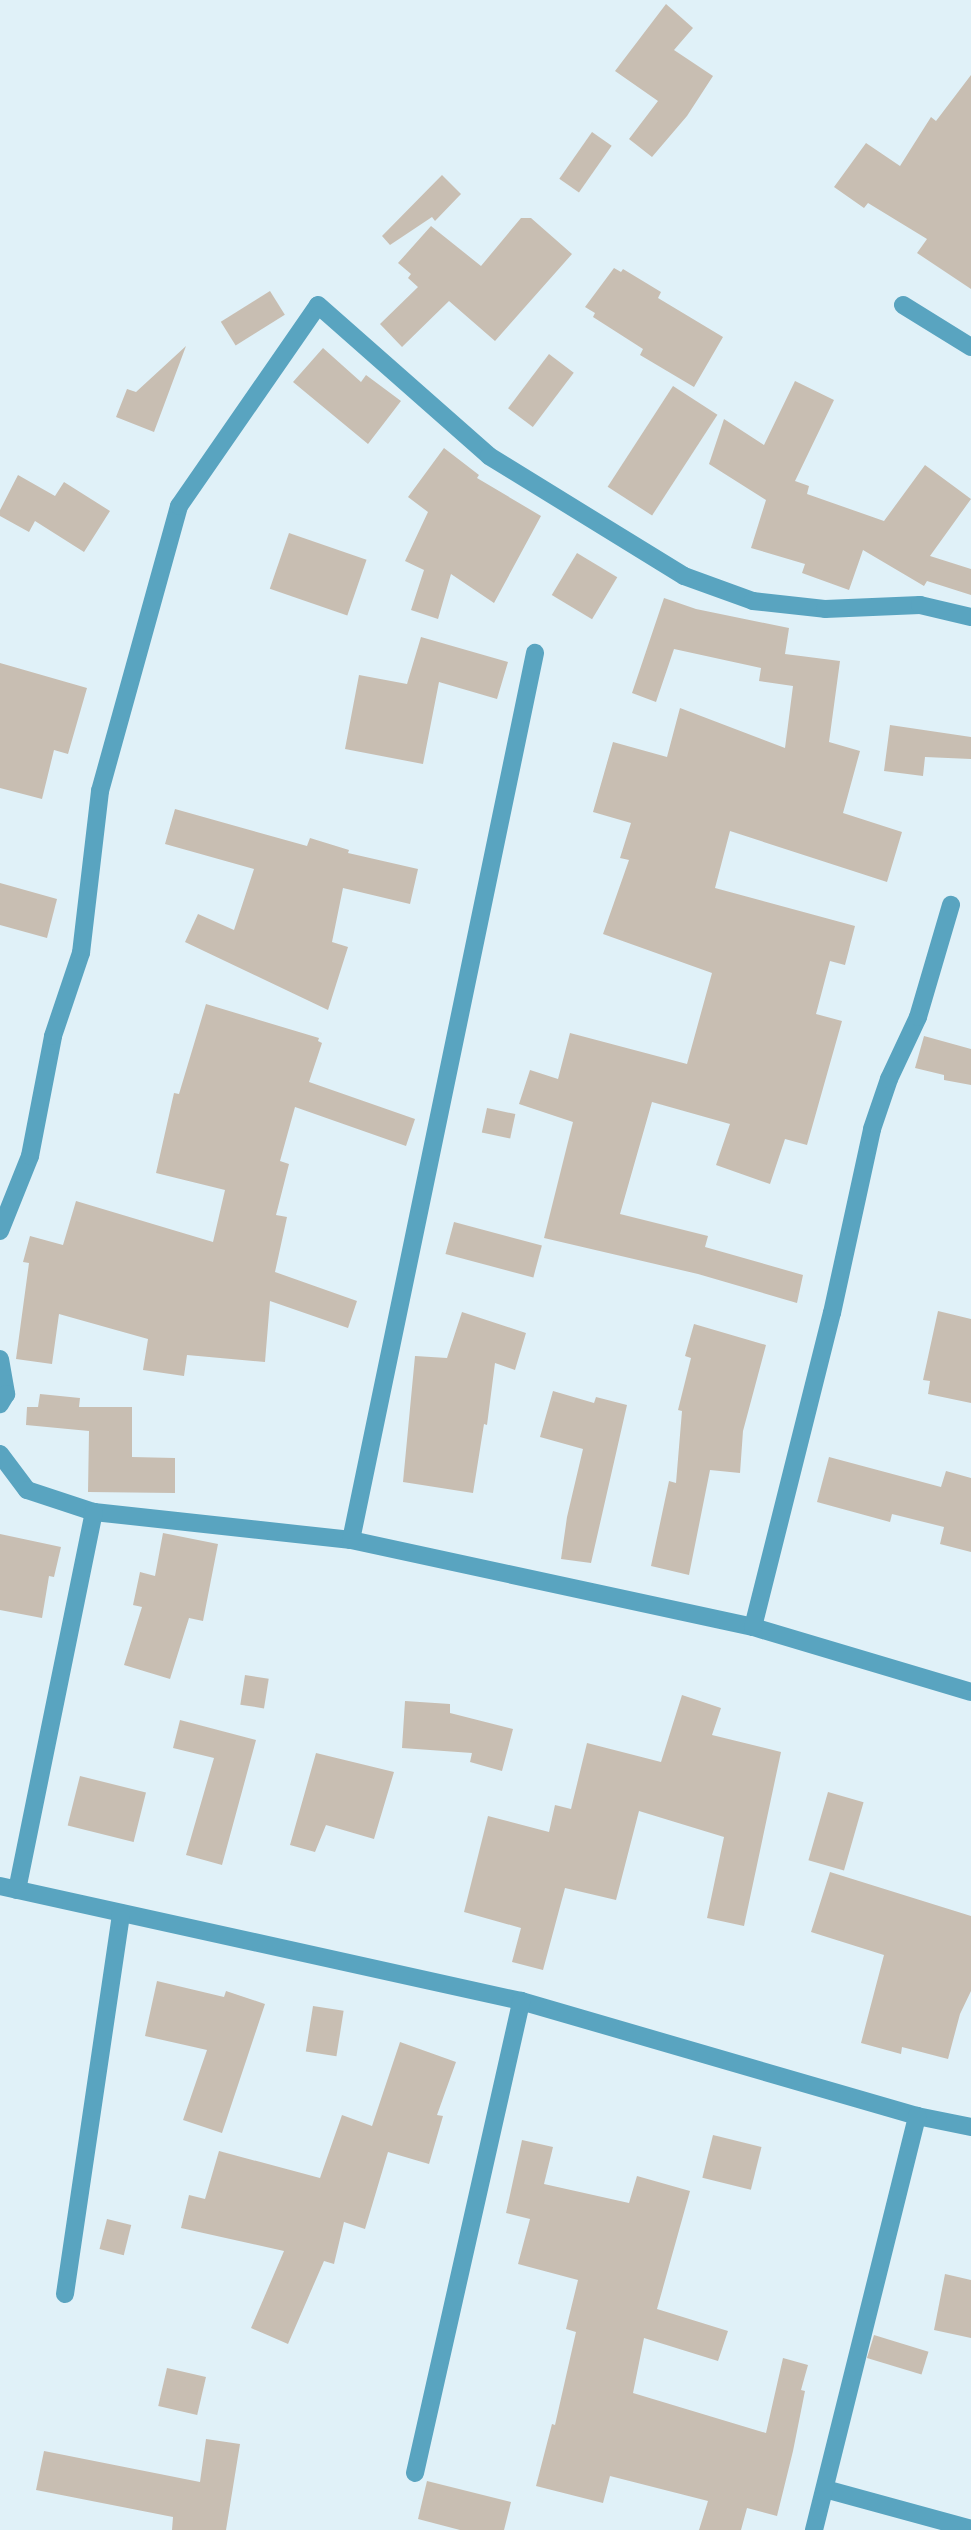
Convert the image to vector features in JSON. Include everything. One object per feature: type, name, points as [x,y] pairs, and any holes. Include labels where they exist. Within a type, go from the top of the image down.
[{"type":"street","points":[[0,1231],[30,1156],[53,1036],[81,953],[100,790],[179,506],[318,305],[488,456],[684,576],[753,601],[825,609],[919,604],[971,617]]},
{"type":"street","points":[[903,305],[971,347]]},
{"type":"street","points":[[351,1540],[535,653]]},
{"type":"street","points":[[753,1627],[832,1313],[872,1129],[889,1079],[918,1017],[951,905]]},
{"type":"street","points":[[0,1359],[6,1394],[0,1405]]},
{"type":"street","points":[[0,1454],[27,1490],[94,1512],[351,1540],[753,1627],[971,1692]]},
{"type":"street","points":[[94,1512],[9,1888],[521,2001],[917,2116],[971,2127]]},
{"type":"street","points":[[65,2294],[121,1913]]},
{"type":"street","points":[[415,2473],[521,2001]]},
{"type":"street","points":[[814,2530],[917,2116]]},
{"type":"street","points":[[825,2489],[971,2529]]},
{"type":"building","points":[[666,4],[693,28],[674,50],[713,76],[687,116],[652,157],[629,139],[658,101],[615,71]]},
{"type":"building","points":[[971,75],[971,289],[917,253],[927,239],[868,203],[864,208],[834,187],[866,143],[900,166],[931,117],[936,121]]},
{"type":"building","points":[[592,132],[612,146],[579,192],[559,179]]},
{"type":"building","points":[[442,175],[461,194],[435,221],[432,217],[390,245],[382,236]]},
{"type":"building","points":[[521,218],[531,218],[572,254],[495,341],[449,301],[402,347],[380,324],[418,287],[408,278],[411,274],[398,263],[431,226],[481,266]]},
{"type":"building","points":[[614,268],[621,272],[623,269],[661,292],[658,298],[723,337],[694,387],[640,355],[643,349],[593,317],[595,313],[585,307]]},
{"type":"building","points":[[270,291],[285,315],[236,345],[221,322]]},
{"type":"building","points":[[186,346],[154,432],[116,417],[127,389],[136,392]]},
{"type":"building","points":[[323,348],[361,382],[366,375],[401,401],[368,444],[293,382]]},
{"type":"building","points":[[549,354],[574,373],[533,427],[508,408]]},
{"type":"building","points":[[795,381],[834,400],[795,481],[809,486],[807,494],[884,521],[925,465],[971,499],[930,556],[971,569],[971,595],[927,581],[924,586],[863,550],[849,590],[802,573],[805,564],[751,548],[766,500],[709,464],[724,419],[764,445]]},
{"type":"building","points":[[673,386],[717,415],[652,516],[608,487]]},
{"type":"building","points":[[444,448],[479,475],[477,478],[541,516],[494,603],[451,574],[438,619],[411,610],[424,570],[405,561],[428,512],[408,497]]},
{"type":"building","points":[[18,475],[55,496],[64,482],[110,511],[84,552],[35,521],[29,532],[0,516],[0,510]]},
{"type":"building","points":[[289,533],[367,560],[347,615],[270,589]]},
{"type":"building","points":[[577,553],[617,577],[592,619],[552,595]]},
{"type":"building","points":[[664,598],[696,609],[789,628],[785,654],[840,661],[829,742],[860,751],[843,813],[902,832],[887,882],[730,831],[715,888],[855,926],[845,965],[830,961],[816,1014],[842,1021],[807,1145],[785,1139],[770,1184],[716,1165],[730,1124],[652,1102],[620,1214],[708,1236],[705,1247],[803,1275],[797,1303],[698,1274],[544,1238],[573,1122],[519,1104],[530,1070],[558,1079],[570,1033],[687,1064],[712,973],[603,934],[629,860],[620,858],[631,823],[593,812],[613,742],[667,757],[680,708],[785,748],[793,686],[759,681],[761,668],[674,649],[656,702],[632,693]]},
{"type":"building","points":[[421,637],[508,662],[497,699],[439,682],[423,764],[345,749],[359,675],[407,684]]},
{"type":"building","points":[[0,663],[87,688],[68,754],[54,750],[42,799],[0,788]]},
{"type":"building","points":[[890,725],[971,737],[971,759],[925,757],[923,776],[884,771]]},
{"type":"building","points":[[175,809],[307,846],[310,838],[349,850],[348,853],[418,869],[410,904],[343,888],[332,942],[348,947],[328,1010],[185,942],[198,914],[234,930],[254,869],[165,844]]},
{"type":"building","points":[[0,883],[57,899],[47,938],[0,925]]},
{"type":"building","points":[[206,1004],[319,1038],[318,1041],[322,1043],[309,1082],[415,1119],[406,1146],[295,1107],[280,1161],[289,1164],[276,1215],[287,1217],[275,1272],[357,1301],[348,1328],[270,1301],[265,1362],[187,1355],[184,1376],[143,1370],[148,1339],[59,1314],[52,1364],[16,1359],[29,1263],[23,1262],[30,1236],[63,1245],[76,1201],[213,1242],[225,1190],[156,1173],[174,1093],[179,1094]]},
{"type":"building","points":[[924,1036],[971,1049],[971,1085],[944,1080],[944,1075],[915,1068]]},
{"type":"building","points":[[487,1108],[515,1114],[510,1138],[482,1132]]},
{"type":"building","points":[[454,1222],[542,1246],[533,1277],[445,1254]]},
{"type":"building","points":[[938,1311],[971,1319],[971,1403],[928,1394],[930,1381],[923,1380]]},
{"type":"building","points":[[462,1312],[526,1333],[515,1370],[495,1363],[487,1425],[484,1424],[473,1493],[403,1482],[415,1356],[447,1358]]},
{"type":"building","points":[[694,1324],[766,1345],[743,1431],[740,1473],[710,1470],[689,1575],[651,1566],[669,1481],[676,1483],[682,1411],[678,1410],[691,1358],[685,1356]]},
{"type":"building","points":[[553,1391],[594,1403],[596,1397],[627,1405],[591,1563],[561,1559],[567,1517],[583,1449],[540,1437]]},
{"type":"building","points":[[40,1394],[80,1398],[79,1407],[132,1407],[132,1457],[175,1458],[175,1493],[88,1492],[89,1431],[26,1425],[27,1407],[38,1407]]},
{"type":"building","points":[[829,1457],[941,1487],[946,1471],[971,1478],[971,1552],[940,1544],[944,1527],[892,1514],[890,1522],[817,1502]]},
{"type":"building","points":[[163,1533],[218,1544],[203,1621],[189,1618],[170,1679],[124,1665],[142,1607],[133,1605],[140,1572],[155,1576]]},
{"type":"building","points":[[0,1534],[61,1547],[54,1577],[49,1576],[42,1618],[0,1610]]},
{"type":"building","points":[[245,1675],[269,1679],[264,1708],[240,1705]]},
{"type":"building","points":[[682,1695],[721,1708],[712,1735],[781,1752],[744,1926],[707,1918],[724,1837],[639,1811],[616,1900],[565,1888],[543,1970],[512,1962],[521,1928],[464,1912],[488,1816],[549,1832],[555,1805],[571,1809],[587,1743],[661,1762]]},
{"type":"building","points":[[405,1701],[450,1704],[450,1713],[513,1729],[502,1771],[470,1762],[472,1753],[402,1748]]},
{"type":"building","points":[[180,1720],[256,1740],[222,1865],[186,1855],[214,1758],[173,1748]]},
{"type":"building","points":[[316,1753],[394,1772],[374,1839],[326,1825],[315,1852],[290,1845]]},
{"type":"building","points":[[80,1776],[146,1792],[134,1842],[68,1825]]},
{"type":"building","points":[[828,1792],[864,1802],[844,1870],[808,1860]]},
{"type":"building","points":[[830,1872],[971,1916],[971,1991],[960,2014],[948,2059],[902,2047],[901,2054],[861,2043],[884,1955],[811,1932]]},
{"type":"building","points":[[157,1981],[224,1997],[226,1991],[265,2004],[222,2133],[183,2120],[207,2050],[145,2036]]},
{"type":"building","points":[[313,2006],[344,2011],[336,2056],[306,2051]]},
{"type":"building","points":[[400,2042],[456,2062],[437,2115],[443,2116],[429,2164],[388,2152],[365,2229],[344,2222],[334,2264],[324,2261],[288,2344],[251,2328],[284,2251],[181,2228],[189,2195],[205,2199],[219,2151],[320,2178],[342,2115],[372,2126]]},
{"type":"building","points":[[713,2135],[762,2147],[751,2190],[702,2178]]},
{"type":"building","points":[[522,2140],[553,2147],[544,2184],[629,2203],[637,2176],[690,2191],[657,2309],[728,2331],[718,2361],[644,2338],[633,2393],[766,2433],[783,2358],[808,2365],[801,2390],[805,2391],[793,2451],[777,2516],[747,2508],[741,2530],[699,2530],[708,2501],[610,2476],[603,2503],[536,2486],[552,2424],[555,2425],[576,2332],[566,2329],[578,2280],[518,2264],[530,2219],[506,2213]]},
{"type":"building","points":[[107,2219],[131,2225],[124,2255],[100,2249]]},
{"type":"building","points":[[945,2274],[971,2280],[971,2338],[934,2330]]},
{"type":"building","points":[[874,2335],[929,2352],[921,2375],[867,2358]]},
{"type":"building","points":[[167,2368],[206,2377],[197,2415],[158,2406]]},
{"type":"building","points":[[206,2439],[240,2444],[226,2530],[172,2530],[173,2517],[36,2490],[44,2451],[200,2482]]},
{"type":"building","points":[[427,2481],[511,2502],[504,2530],[460,2530],[418,2519]]}]
